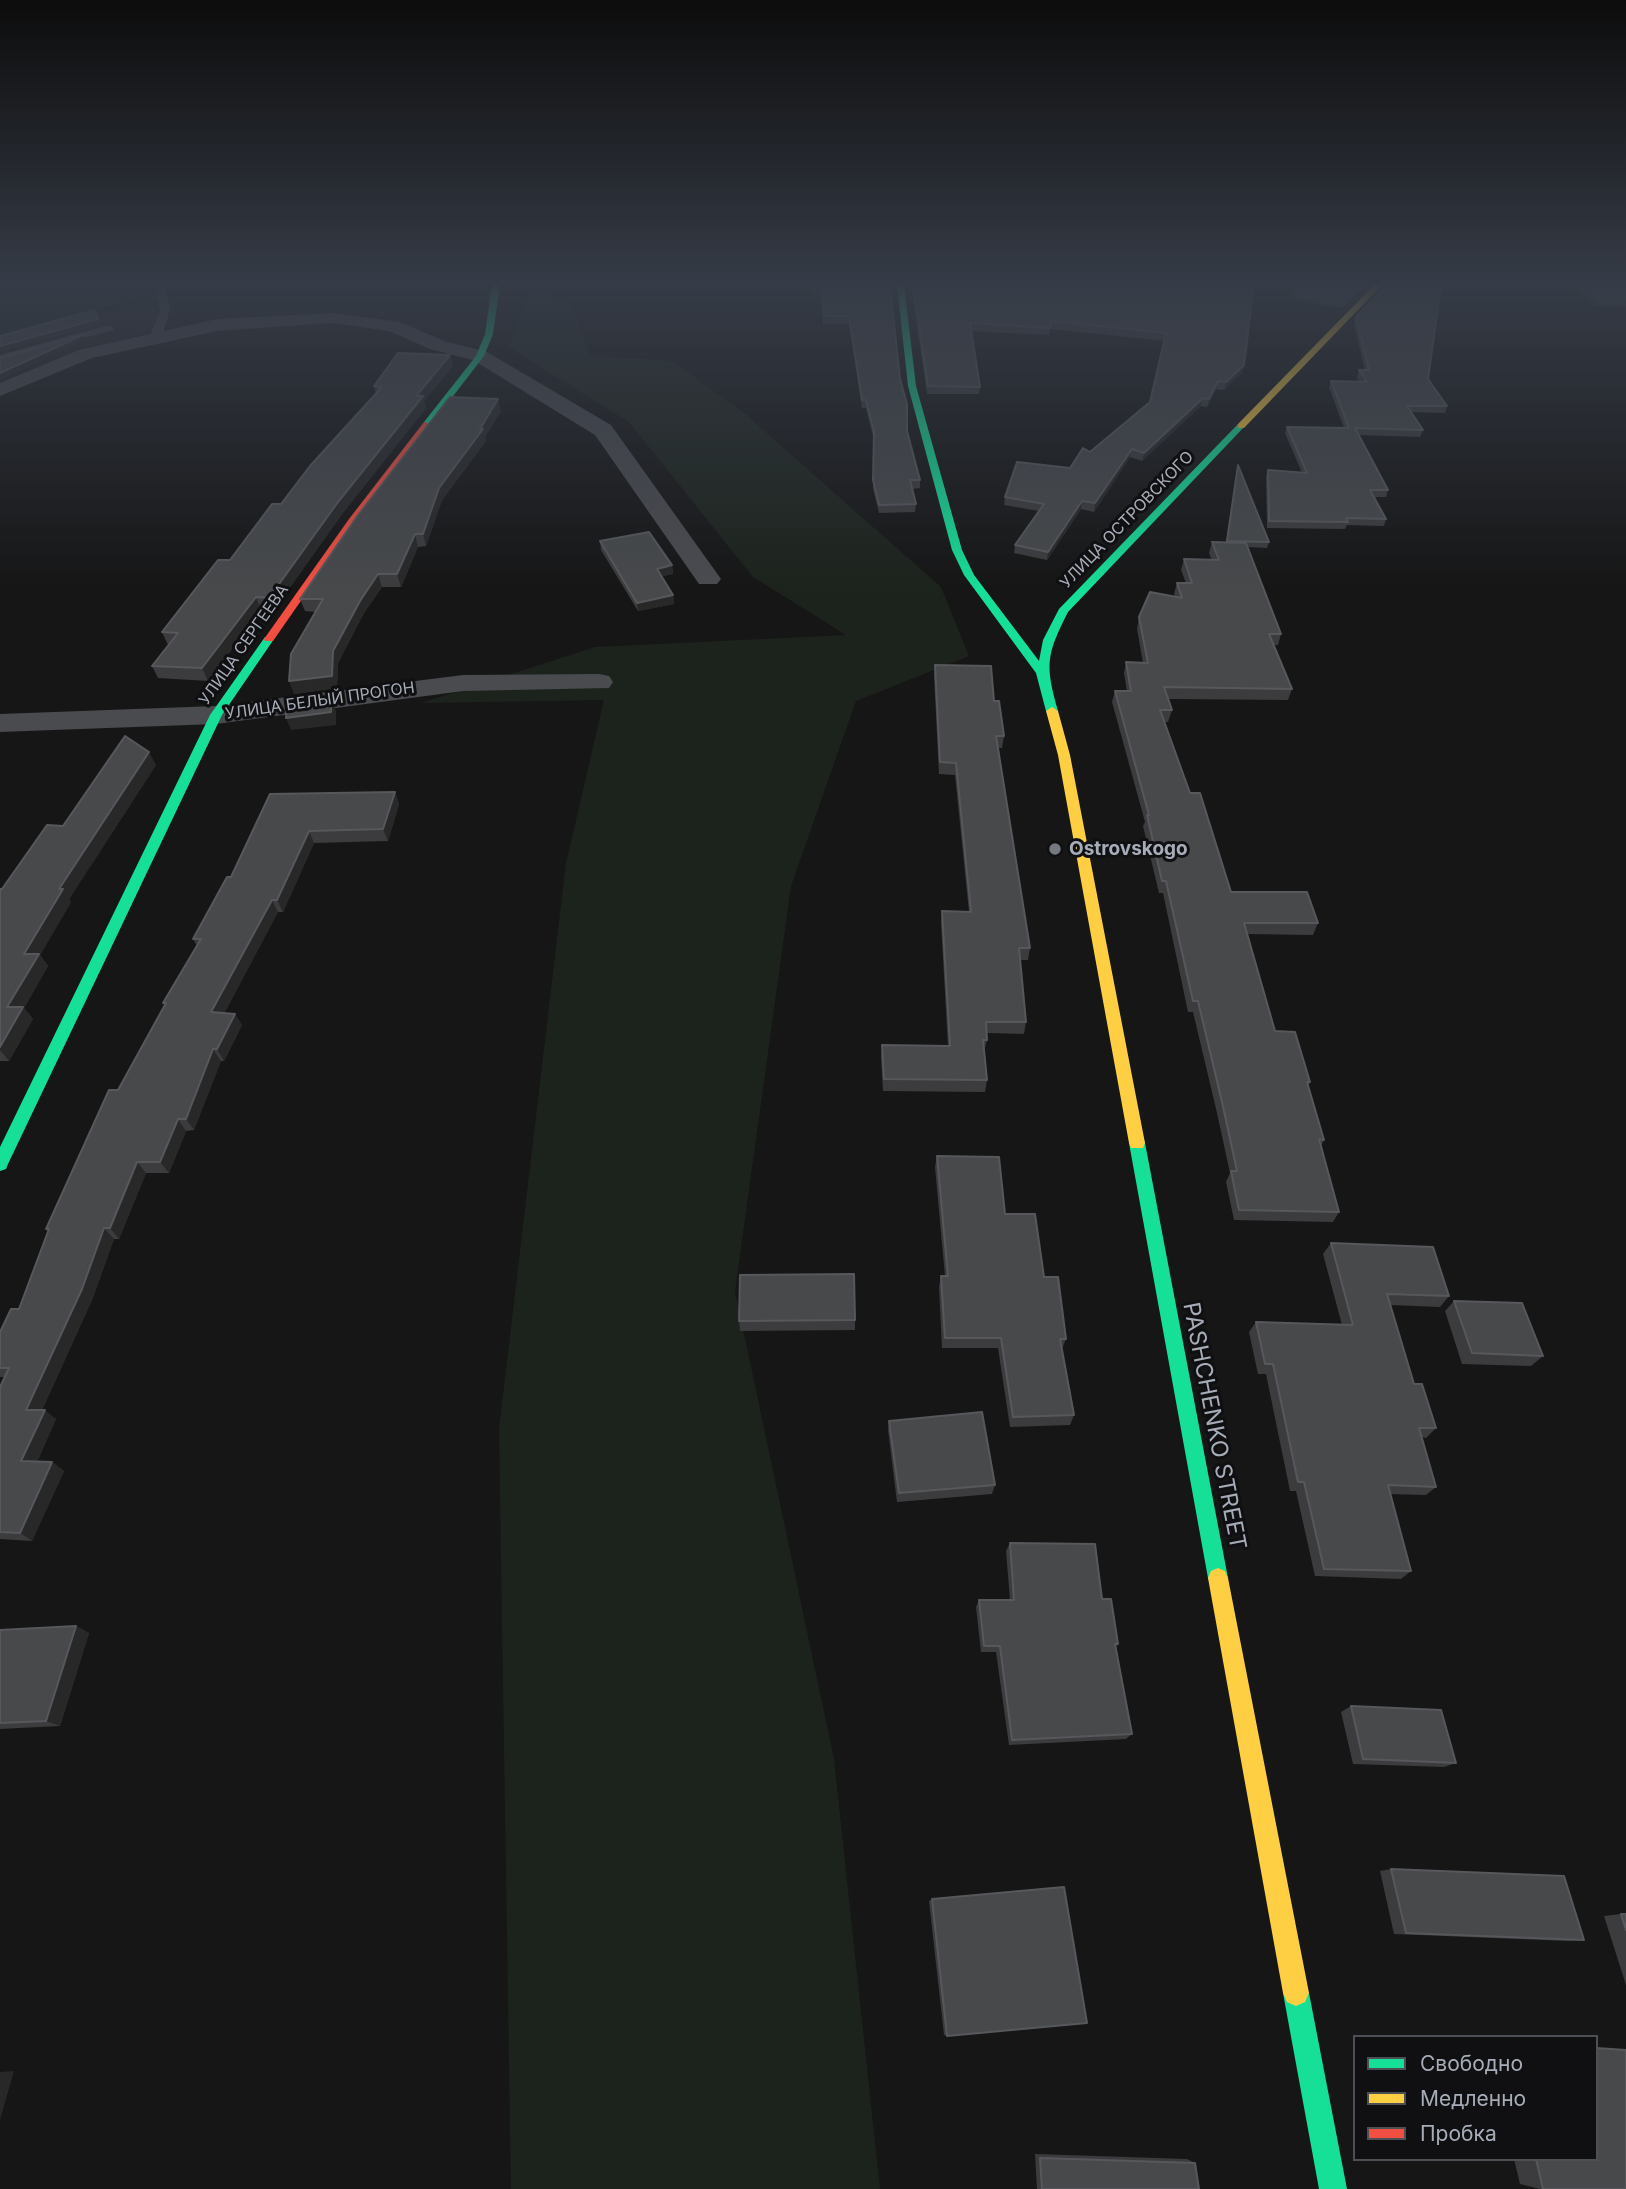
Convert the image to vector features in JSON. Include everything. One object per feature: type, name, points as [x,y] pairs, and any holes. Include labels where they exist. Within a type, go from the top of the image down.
[{"type":"street","name":"УЛИЦА СЕРГЕЕВА","points":[[0,1164],[216,715],[352,522],[456,387]]},
{"type":"street","points":[[532,387],[603,430],[708,579]]},
{"type":"street","points":[[912,387],[957,550],[969,575],[1042,673]]},
{"type":"street","name":"УЛИЦА ОСТРОВСКОГО","points":[[1042,673],[1048,640],[1063,611],[1279,387]]},
{"type":"street","name":"PASHCHENKO STREET","points":[[1042,673],[1064,755],[1083,849],[1333,2189]]},
{"type":"street","name":"УЛИЦА БЕЛЫЙ ПРОГОН","points":[[0,723],[216,715],[463,683],[598,682]]},
{"type":"shaded area","points":[[573,387],[708,387],[745,414],[941,587],[969,656],[856,701],[791,886],[735,1291],[834,1759],[880,2189],[511,2189],[499,1429],[566,863],[604,700],[421,703],[595,647],[846,635],[753,577],[629,422]]},
{"type":"building","points":[[382,387],[423,387],[416,396],[423,396],[338,502],[269,598],[256,597],[202,668],[152,666],[178,633],[162,632],[218,560],[230,560],[272,504],[281,504],[310,466]]},
{"type":"building","points":[[860,387],[902,387],[907,404],[907,431],[920,480],[910,480],[916,504],[879,505],[873,480],[874,432],[866,400],[862,400]]},
{"type":"building","points":[[1153,387],[1215,387],[1209,399],[1203,398],[1144,453],[1132,449],[1095,503],[1082,501],[1048,552],[1015,545],[1044,504],[1005,497],[1017,462],[1070,468],[1083,448],[1090,452],[1150,402]]},
{"type":"building","points":[[1333,387],[1434,387],[1447,406],[1407,406],[1423,430],[1355,428],[1388,490],[1370,490],[1386,519],[1346,518],[1348,522],[1269,521],[1268,470],[1307,473],[1287,427],[1349,428]]},
{"type":"building","points":[[450,397],[498,399],[480,429],[483,429],[439,488],[423,534],[415,534],[397,574],[378,574],[360,601],[333,651],[332,676],[289,681],[291,654],[323,599],[300,599],[358,515]]},
{"type":"building","points":[[1238,465],[1269,542],[1227,541]]},
{"type":"building","points":[[649,532],[672,565],[657,569],[673,595],[637,603],[600,541]]},
{"type":"building","points":[[1212,542],[1246,543],[1281,634],[1269,634],[1292,689],[1164,687],[1172,710],[1160,710],[1190,793],[1200,793],[1231,892],[1307,892],[1318,923],[1244,923],[1275,1031],[1295,1032],[1310,1082],[1307,1082],[1324,1140],[1319,1139],[1339,1212],[1239,1210],[1231,1171],[1237,1171],[1198,1001],[1193,1001],[1166,881],[1162,881],[1149,815],[1115,691],[1131,691],[1126,662],[1148,663],[1139,617],[1150,592],[1182,598],[1177,583],[1192,583],[1184,559],[1219,560]]},
{"type":"building","points":[[935,665],[991,666],[994,701],[999,701],[1004,736],[996,736],[1030,948],[1019,948],[1026,1022],[986,1022],[987,1040],[983,1040],[987,1080],[884,1079],[882,1045],[950,1046],[942,911],[971,912],[956,763],[940,762]]},
{"type":"building","points":[[331,698],[331,712],[286,718],[287,704]]},
{"type":"building","points":[[125,736],[149,752],[59,889],[63,889],[24,954],[39,954],[7,1007],[23,1007],[0,1047],[0,889],[47,825],[63,826]]},
{"type":"building","points":[[395,792],[383,829],[309,831],[277,900],[272,900],[211,1012],[235,1014],[217,1049],[213,1049],[186,1119],[178,1119],[160,1162],[137,1162],[110,1228],[104,1228],[82,1289],[26,1410],[45,1410],[21,1461],[52,1462],[20,1533],[0,1532],[0,1387],[9,1368],[0,1368],[0,1332],[11,1309],[19,1309],[49,1229],[46,1229],[109,1090],[118,1090],[166,1003],[163,1003],[201,939],[193,939],[227,877],[231,877],[270,794]]},
{"type":"building","points":[[937,1156],[999,1157],[1005,1214],[1035,1214],[1044,1277],[1058,1277],[1066,1339],[1060,1339],[1074,1415],[1013,1417],[1001,1338],[945,1338],[941,1276],[948,1276]]},
{"type":"building","points":[[1331,1243],[1433,1247],[1449,1296],[1387,1294],[1414,1384],[1422,1384],[1436,1428],[1419,1428],[1436,1487],[1388,1485],[1411,1571],[1324,1569],[1304,1482],[1298,1482],[1273,1364],[1265,1364],[1256,1322],[1353,1325]]},
{"type":"building","points":[[854,1274],[855,1320],[739,1321],[740,1275]]},
{"type":"building","points":[[1454,1301],[1522,1303],[1543,1356],[1472,1353]]},
{"type":"building","points":[[982,1412],[995,1485],[899,1493],[889,1421]]},
{"type":"building","points":[[1010,1543],[1095,1544],[1102,1599],[1111,1599],[1118,1644],[1115,1644],[1132,1734],[1012,1740],[1000,1646],[984,1646],[979,1600],[1014,1600]]},
{"type":"building","points":[[76,1626],[46,1721],[0,1723],[0,1630]]},
{"type":"building","points":[[1351,1706],[1441,1710],[1456,1763],[1363,1759]]},
{"type":"building","points":[[1391,1869],[1564,1876],[1584,1940],[1406,1933]]},
{"type":"building","points":[[1064,1887],[1087,2023],[947,2036],[932,1899]]},
{"type":"building","points":[[1621,1914],[1626,1914],[1626,1930]]},
{"type":"building","points":[[1598,2048],[1626,2050],[1626,2189],[1543,2189],[1536,2161],[1598,2161]]},
{"type":"building","points":[[1040,2158],[1195,2163],[1199,2189],[1042,2189]]},
{"type":"traffic: fast","points":[[427,424],[456,387]]},
{"type":"traffic: fast","points":[[912,387],[957,550],[969,575],[1042,673],[1052,711]]},
{"type":"traffic: fast","points":[[1042,673],[1048,640],[1063,611],[1241,426]]},
{"type":"traffic: fast","points":[[0,1164],[216,715],[269,639]]},
{"type":"traffic: fast","points":[[1137,1143],[1218,1578]]},
{"type":"traffic: fast","points":[[1296,1993],[1333,2189]]},
{"type":"traffic: slow","points":[[1241,426],[1279,387]]},
{"type":"traffic: slow","points":[[1052,711],[1064,755],[1137,1143]]},
{"type":"traffic: slow","points":[[1218,1578],[1296,1993]]},
{"type":"traffic: jam","points":[[269,639],[352,521],[427,424]]},
{"type":"place","name":"Ostrovskogo","points":[[1055,849]]}]
